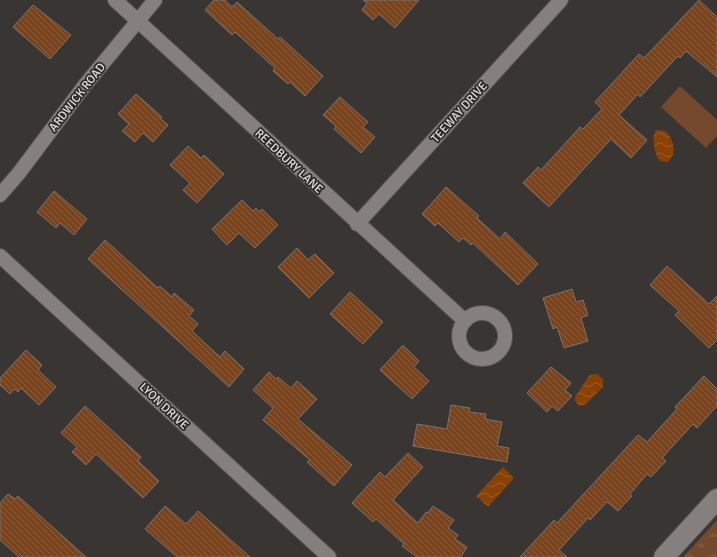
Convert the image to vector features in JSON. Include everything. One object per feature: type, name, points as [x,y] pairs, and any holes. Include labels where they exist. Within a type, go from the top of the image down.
[{"type":"main road","points":[[664,557],[717,498]]},
{"type":"street","name":"REEDBURY LANE","points":[[115,0],[465,321]]},
{"type":"street","name":"ARDWICK ROAD","points":[[0,195],[19,173],[85,85],[155,0]]},
{"type":"street","name":"TEEWAY DRIVE","points":[[358,224],[561,0]]},
{"type":"street","name":"LYON DRIVE","points":[[0,256],[329,557]]},
{"type":"green space","points":[[680,86],[717,120],[717,136],[706,148],[661,107]]},
{"type":"green space","points":[[717,520],[717,557],[683,557]]},
{"type":"water","points":[[656,130],[665,131],[671,138],[674,151],[673,155],[667,162],[660,161],[658,159],[654,146]]},
{"type":"water","points":[[597,374],[603,379],[603,387],[585,405],[579,406],[575,401],[575,397],[590,375]]},
{"type":"water","points":[[503,467],[514,478],[488,507],[476,496]]},
{"type":"building","points":[[214,0],[225,0],[232,7],[237,2],[278,39],[280,37],[323,76],[305,96],[290,82],[288,84],[273,71],[275,68],[235,32],[232,35],[205,10]]},
{"type":"building","points":[[363,0],[419,0],[395,28],[379,14],[373,20],[362,10],[367,3]]},
{"type":"building","points":[[699,0],[717,17],[717,77],[686,51],[680,58],[678,56],[640,97],[638,94],[619,115],[647,140],[631,158],[611,139],[549,207],[523,183],[538,167],[541,170],[580,127],[583,129],[602,109],[595,102],[639,54],[644,58]]},
{"type":"building","points":[[33,5],[71,35],[50,59],[13,27]]},
{"type":"building","points":[[136,94],[162,117],[160,118],[168,125],[153,142],[143,133],[135,142],[122,131],[129,124],[118,114]]},
{"type":"building","points":[[340,97],[368,122],[363,127],[375,137],[361,153],[334,129],[336,126],[323,115]]},
{"type":"building","points":[[188,146],[201,158],[204,155],[224,174],[197,203],[183,190],[190,183],[170,165]]},
{"type":"building","points":[[446,187],[479,216],[477,218],[500,239],[505,232],[538,264],[518,285],[473,243],[471,245],[463,238],[459,242],[438,223],[435,226],[422,214]]},
{"type":"building","points":[[54,191],[87,219],[74,235],[60,223],[56,228],[37,212]]},
{"type":"building","points":[[242,200],[253,211],[256,208],[259,212],[262,209],[278,225],[255,248],[239,233],[227,245],[212,229]]},
{"type":"building","points":[[105,240],[158,288],[160,286],[172,297],[174,293],[194,310],[189,316],[198,324],[192,331],[220,357],[225,351],[244,369],[229,387],[88,259]]},
{"type":"building","points":[[297,248],[308,260],[315,254],[334,273],[309,298],[278,267]]},
{"type":"building","points":[[667,266],[709,304],[717,296],[717,340],[709,348],[675,315],[679,311],[650,285]]},
{"type":"building","points":[[572,289],[576,302],[583,300],[588,315],[581,318],[588,341],[564,348],[557,327],[553,329],[543,298]]},
{"type":"building","points":[[350,292],[383,322],[363,344],[330,314]]},
{"type":"building","points":[[403,345],[419,361],[414,367],[429,381],[412,399],[380,370]]},
{"type":"building","points":[[26,350],[42,365],[38,370],[56,387],[39,405],[21,388],[18,392],[14,389],[10,394],[0,385],[0,378]]},
{"type":"building","points":[[551,367],[571,383],[565,390],[572,396],[558,411],[552,406],[547,412],[527,393]]},
{"type":"building","points":[[269,372],[276,379],[278,377],[291,388],[297,381],[317,399],[298,419],[352,465],[334,486],[307,462],[310,460],[263,420],[273,408],[253,390]]},
{"type":"building","points":[[704,376],[717,389],[717,406],[697,428],[693,424],[662,458],[666,461],[651,477],[647,474],[630,494],[632,496],[618,511],[607,502],[590,520],[588,518],[559,550],[567,557],[520,557],[554,520],[557,523],[638,435],[647,442],[677,409],[675,407]]},
{"type":"building","points":[[451,405],[470,408],[469,412],[486,414],[485,419],[502,422],[497,446],[509,448],[507,462],[413,446],[417,424],[447,429]]},
{"type":"building","points":[[85,406],[141,457],[138,461],[159,481],[143,498],[96,454],[86,465],[72,452],[77,447],[61,433]]},
{"type":"building","points":[[408,453],[423,467],[393,500],[418,523],[426,512],[428,513],[433,506],[454,520],[448,528],[458,535],[455,539],[467,547],[461,557],[417,557],[402,546],[404,544],[376,519],[373,522],[352,503],[380,472],[385,477]]},
{"type":"building","points":[[8,494],[15,499],[18,496],[86,557],[19,557],[0,540],[0,503]]},
{"type":"building","points":[[165,506],[186,524],[198,511],[250,557],[177,557],[145,529]]}]
